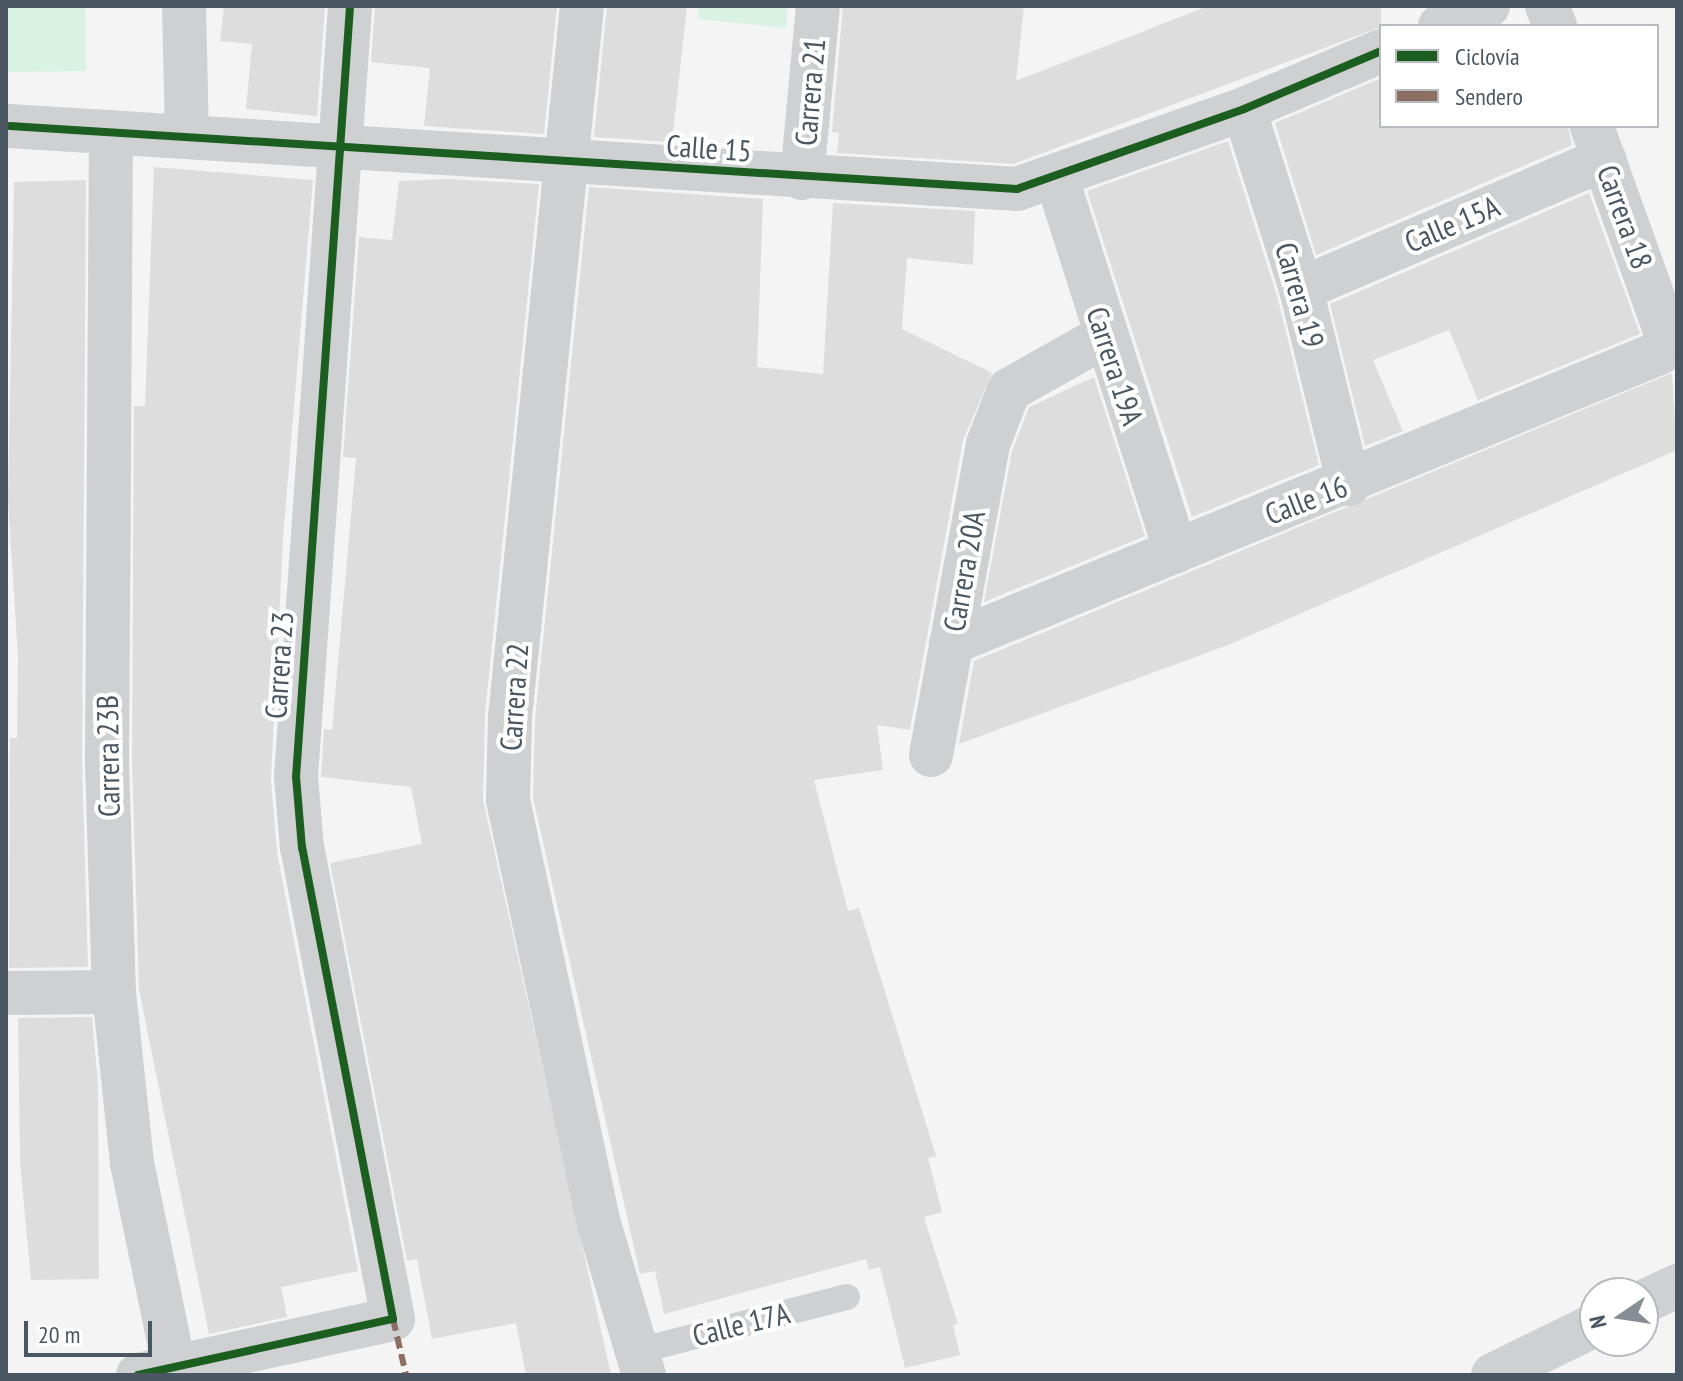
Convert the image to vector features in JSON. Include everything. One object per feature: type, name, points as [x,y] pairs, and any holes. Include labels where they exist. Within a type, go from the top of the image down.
[{"type":"street","points":[[184,6],[187,137]]},
{"type":"street","name":"Carrera 23","points":[[162,1373],[393,1319],[302,848],[296,777],[350,6]]},
{"type":"street","name":"Carrera 22","points":[[582,6],[570,164],[510,717],[508,800],[599,1224],[639,1363]]},
{"type":"street","name":"Carrera 21","points":[[802,178],[818,6]]},
{"type":"street","points":[[1445,24],[1488,6]]},
{"type":"street","name":"Calle 15","points":[[10,126],[187,137],[339,151],[975,190],[1057,179],[1244,109],[1379,52]]},
{"type":"street","name":"Carrera 19","points":[[1244,109],[1301,289],[1349,484]]},
{"type":"street","name":"Carrera 23B","points":[[111,132],[107,760],[114,992],[132,1163],[162,1373]]},
{"type":"street","name":"Calle 15A","points":[[1301,289],[1598,142]]},
{"type":"street","name":"Carrera 18","points":[[1598,142],[1667,336],[1659,353]]},
{"type":"street","name":"Carrera 19A","points":[[1057,179],[1176,551]]},
{"type":"street","name":"Carrera 20A","points":[[931,755],[988,444],[1009,390],[1105,336]]},
{"type":"street","name":"Calle 16","points":[[951,643],[1349,484],[1659,353]]},
{"type":"street","points":[[6,993],[114,992]]},
{"type":"street","points":[[1493,1375],[1579,1333]]},
{"type":"lane","name":"Calle 17A","points":[[639,1363],[847,1297]]},
{"type":"green space","points":[[6,6],[85,6],[86,71],[6,72]]},
{"type":"green space","points":[[699,6],[788,6],[786,28],[698,19]]},
{"type":"building","points":[[224,6],[325,6],[317,116],[246,109],[252,44],[220,41]]},
{"type":"building","points":[[375,6],[557,6],[544,134],[424,126],[430,68],[371,62]]},
{"type":"building","points":[[607,6],[687,6],[672,142],[594,137]]},
{"type":"building","points":[[843,6],[1024,6],[1016,81],[1208,6],[1381,6],[1379,28],[1013,164],[837,153],[839,133],[832,132]]},
{"type":"building","points":[[1379,79],[1379,128],[1568,128],[1572,145],[1316,255],[1275,123]]},
{"type":"building","points":[[1228,141],[1277,296],[1319,465],[1192,517],[1087,191]]},
{"type":"building","points":[[154,167],[313,180],[283,538],[271,779],[277,853],[358,1271],[281,1287],[287,1317],[209,1334],[139,990],[132,760],[134,406],[145,406]]},
{"type":"building","points":[[449,179],[539,184],[485,714],[483,800],[611,1375],[526,1375],[516,1323],[432,1339],[417,1259],[407,1261],[330,863],[422,844],[411,787],[321,777],[324,729],[332,730],[356,458],[343,457],[359,237],[392,240],[399,181]]},
{"type":"building","points":[[86,180],[82,760],[88,967],[9,968],[10,738],[17,738],[18,657],[8,500],[14,182]]},
{"type":"building","points":[[589,187],[763,199],[757,367],[823,374],[833,203],[975,211],[973,265],[907,258],[902,329],[992,373],[963,440],[910,730],[877,725],[883,770],[814,780],[848,911],[859,908],[936,1156],[928,1158],[942,1212],[924,1217],[958,1324],[953,1325],[960,1355],[905,1368],[880,1267],[869,1270],[866,1259],[664,1314],[655,1271],[640,1274],[533,798],[535,719]]},
{"type":"building","points":[[1589,193],[1640,334],[1478,400],[1449,330],[1373,360],[1403,431],[1365,446],[1330,304]]},
{"type":"building","points":[[1672,373],[1677,450],[1228,645],[959,744],[974,661]]},
{"type":"building","points":[[1094,377],[1145,536],[984,602],[1012,451],[1029,407]]},
{"type":"building","points":[[92,1017],[98,1084],[99,1279],[31,1280],[20,1161],[18,1018]]},
{"type":"marked path","points":[[393,1319],[406,1375]]},
{"type":"cycle path","points":[[138,1375],[393,1319],[302,848],[296,777],[350,6]]},
{"type":"cycle path","points":[[10,126],[1017,189],[1244,109],[1379,52]]}]
